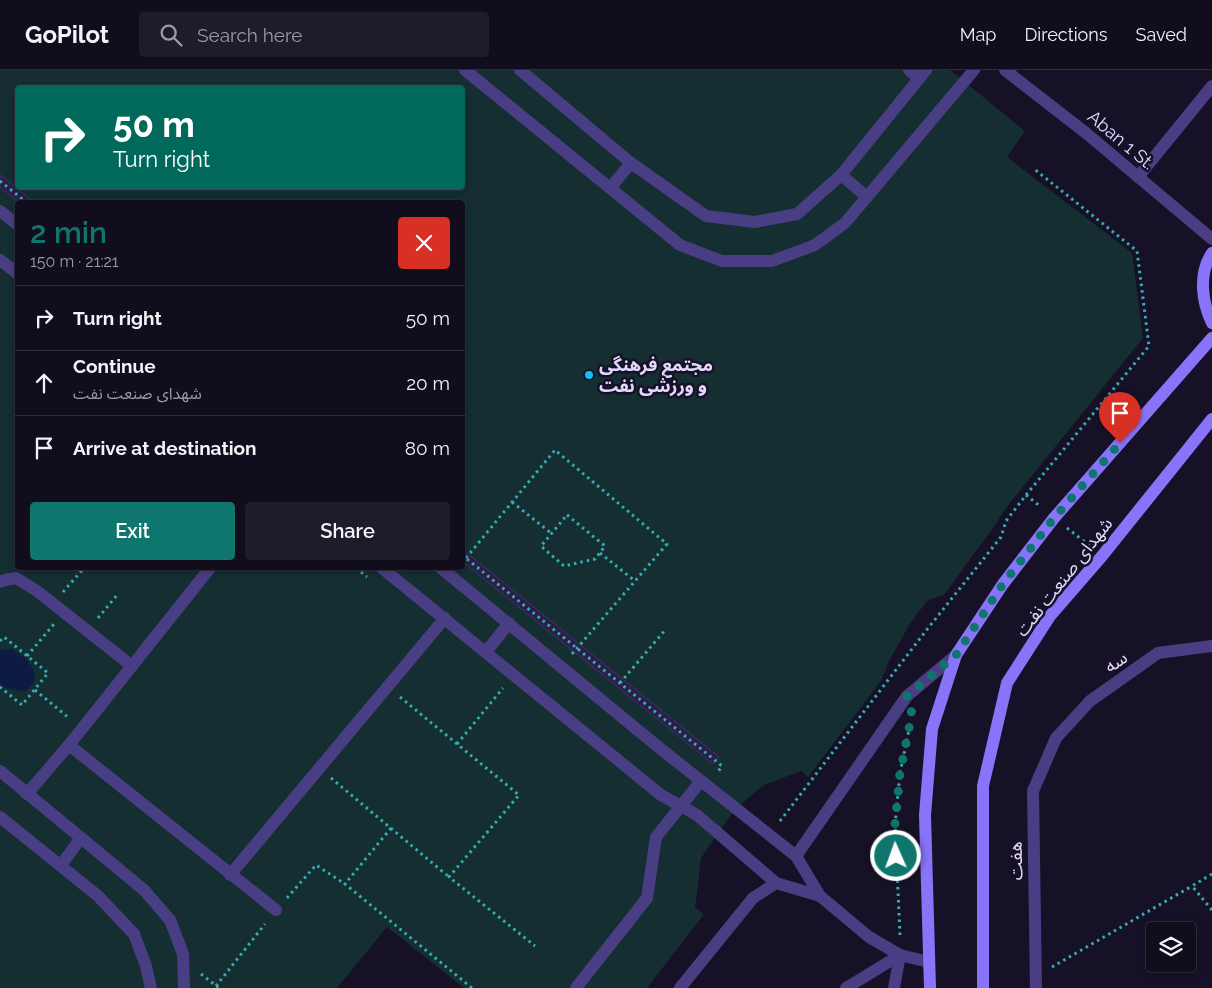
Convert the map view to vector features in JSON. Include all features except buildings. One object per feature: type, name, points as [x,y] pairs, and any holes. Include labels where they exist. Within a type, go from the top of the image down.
[{"type":"main road","points":[[1212,253],[1208,259],[1202,284],[1205,309],[1212,323]]},
{"type":"main road","points":[[930,988],[925,815],[932,729],[956,655],[1003,584],[1054,518],[1212,338]]},
{"type":"main road","name":"شهدای صنعت نفت","points":[[983,988],[982,786],[1007,683],[1050,616],[1102,556],[1212,419]]},
{"type":"street","points":[[465,70],[680,245],[722,261],[772,261],[815,245],[845,223],[974,70]]},
{"type":"street","points":[[520,70],[631,163],[706,216],[755,222],[797,214],[841,175],[923,74],[909,70]]},
{"type":"street","name":"Aban 1 St.","points":[[1005,70],[1086,133],[1212,239]]},
{"type":"street","points":[[1138,177],[1212,86]]},
{"type":"street","points":[[610,188],[631,163]]},
{"type":"street","points":[[841,175],[867,197]]},
{"type":"street","points":[[0,211],[15,223]]},
{"type":"street","points":[[0,260],[15,272]]},
{"type":"street","points":[[28,794],[208,570]]},
{"type":"street","points":[[385,570],[661,795],[697,815],[776,883],[820,896]]},
{"type":"street","points":[[443,570],[796,856],[820,896],[869,937],[900,955],[929,962]]},
{"type":"street","points":[[0,582],[16,578],[37,591],[132,666]]},
{"type":"street","points":[[230,875],[445,618]]},
{"type":"street","points":[[486,652],[509,623]]},
{"type":"street","name":"سه","points":[[1056,738],[1090,701],[1158,653],[1212,646]]},
{"type":"street","points":[[796,856],[907,696],[956,655]]},
{"type":"street","name":"هفت","points":[[1036,983],[1033,791],[1056,738]]},
{"type":"street","points":[[69,745],[276,910]]},
{"type":"street","points":[[0,771],[144,890],[170,920],[183,954],[184,988]]},
{"type":"street","points":[[576,988],[647,898],[656,837],[681,806],[704,783]]},
{"type":"street","points":[[0,818],[98,896],[134,934],[152,988]]},
{"type":"street","points":[[61,865],[81,838]]},
{"type":"street","points":[[680,988],[753,898],[776,883]]},
{"type":"street","points":[[846,988],[900,955]]},
{"type":"street","points":[[894,988],[900,955]]},
{"type":"path","points":[[769,835],[1001,537],[1006,521],[1026,495],[1149,346],[1136,251],[1033,168]]},
{"type":"path","points":[[0,181],[24,200]]},
{"type":"path","points":[[562,667],[577,648],[667,544],[555,450],[466,558],[577,648],[722,766],[704,783]]},
{"type":"path","points":[[1026,495],[1102,556]]},
{"type":"path","points":[[512,502],[551,534]]},
{"type":"path","points":[[567,515],[605,546],[595,559],[564,566],[541,546],[551,534],[567,515]]},
{"type":"path","points":[[600,553],[635,581]]},
{"type":"path","points":[[53,604],[82,570]]},
{"type":"path","points":[[88,631],[118,594]]},
{"type":"path","points":[[27,656],[64,612]]},
{"type":"path","points":[[620,683],[666,629]]},
{"type":"path","points":[[0,641],[4,637],[48,673],[22,705],[0,688]]},
{"type":"path","points":[[388,687],[519,795],[449,877]]},
{"type":"path","points":[[458,744],[503,687]]},
{"type":"path","points":[[35,690],[82,729]]},
{"type":"path","points":[[900,955],[895,825],[900,773],[912,714],[907,696]]},
{"type":"path","points":[[319,768],[535,946]]},
{"type":"path","points":[[391,828],[344,884],[472,988]]},
{"type":"path","points":[[1036,983],[1212,874]]},
{"type":"path","points":[[1192,886],[1212,910]]},
{"type":"path","points":[[199,972],[219,988]]},
{"type":"green space","points":[[0,70],[950,70],[1025,131],[1007,157],[1132,253],[1143,338],[1006,508],[944,595],[928,600],[911,622],[889,661],[881,681],[808,777],[801,771],[764,785],[736,808],[701,858],[695,908],[704,914],[647,988],[464,988],[387,927],[337,988],[0,988]]},
{"type":"water","points":[[11,649],[28,662],[34,674],[31,686],[25,691],[6,688],[0,683],[0,650]]},
{"type":"place","name":"مجتمع فرهنگى و ورزشى نفت","points":[[589,375]]},
{"type":"route","points":[[896,856],[895,825],[900,773],[912,714],[907,696],[956,655],[1003,584],[1054,518],[1120,443]]}]
